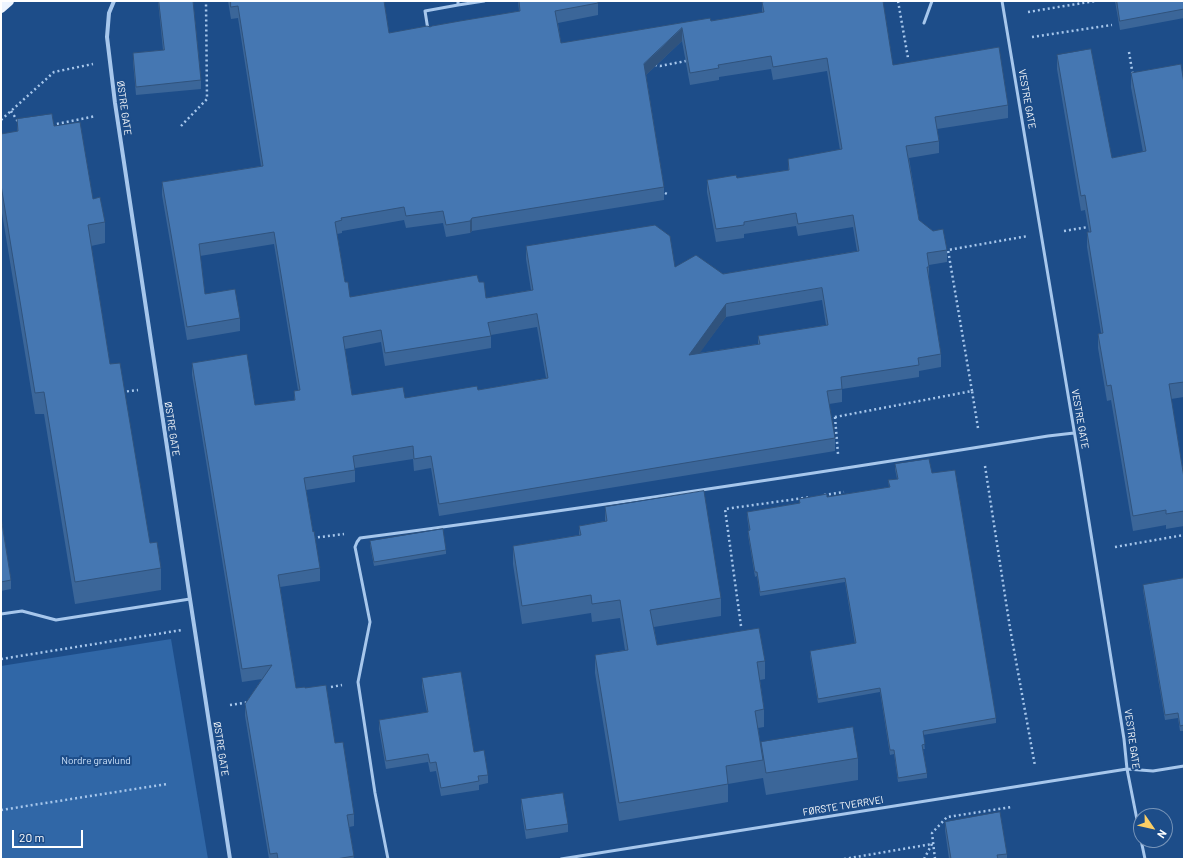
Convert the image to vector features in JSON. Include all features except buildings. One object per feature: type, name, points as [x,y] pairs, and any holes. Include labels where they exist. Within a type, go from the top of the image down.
[{"type":"main road","points":[[1,8],[9,1]]},
{"type":"street","name":"ØSTRE GATE","points":[[114,1],[109,13],[107,37],[111,68],[230,859]]},
{"type":"lane","points":[[429,37],[425,11],[484,1]]},
{"type":"lane","points":[[924,24],[932,1]]},
{"type":"lane","name":"VESTRE GATE","points":[[1002,1],[1123,731],[1127,769],[1135,808]]},
{"type":"lane","points":[[388,859],[375,793],[358,682],[370,622],[355,547],[360,538],[490,521],[810,474],[1074,433]]},
{"type":"lane","points":[[1,614],[22,611],[56,620],[190,599]]},
{"type":"lane","name":"FØRSTE TVERRVEI","points":[[561,859],[1127,769],[1154,771],[1184,766]]},
{"type":"lane","name":"VESTRE GATE","points":[[1143,848],[1145,859]]},
{"type":"path","points":[[181,126],[207,99],[206,1]]},
{"type":"path","points":[[898,1],[908,58]]},
{"type":"path","points":[[1028,12],[1094,1]]},
{"type":"path","points":[[1032,36],[1112,25]]},
{"type":"path","points":[[1129,52],[1133,79]]},
{"type":"path","points":[[655,65],[660,66],[686,61]]},
{"type":"path","points":[[1,120],[54,72],[93,64]]},
{"type":"path","points":[[11,111],[20,124]]},
{"type":"path","points":[[46,126],[96,116]]},
{"type":"path","points":[[1064,231],[1088,227]]},
{"type":"path","points":[[978,428],[948,250],[1028,236]]},
{"type":"path","points":[[115,394],[138,390]]},
{"type":"path","points":[[829,418],[972,392]]},
{"type":"path","points":[[835,417],[838,454]]},
{"type":"path","points":[[985,466],[1010,628],[1035,766]]},
{"type":"path","points":[[822,496],[844,492]]},
{"type":"path","points":[[741,626],[725,509],[814,496]]},
{"type":"path","points":[[312,538],[344,534]]},
{"type":"path","points":[[1115,547],[1184,535]]},
{"type":"path","points":[[1,659],[182,630]]},
{"type":"path","points":[[331,687],[342,685]]},
{"type":"path","points":[[230,704],[254,701]]},
{"type":"path","points":[[1,810],[167,784]]},
{"type":"path","points":[[935,859],[932,844],[932,833],[947,817],[1012,807]]},
{"type":"path","points":[[844,859],[932,844]]},
{"type":"path","points":[[924,859],[932,844]]},
{"type":"green space","name":"Nordre gravlund","points":[[171,639],[208,859],[1,859],[1,666]]}]
